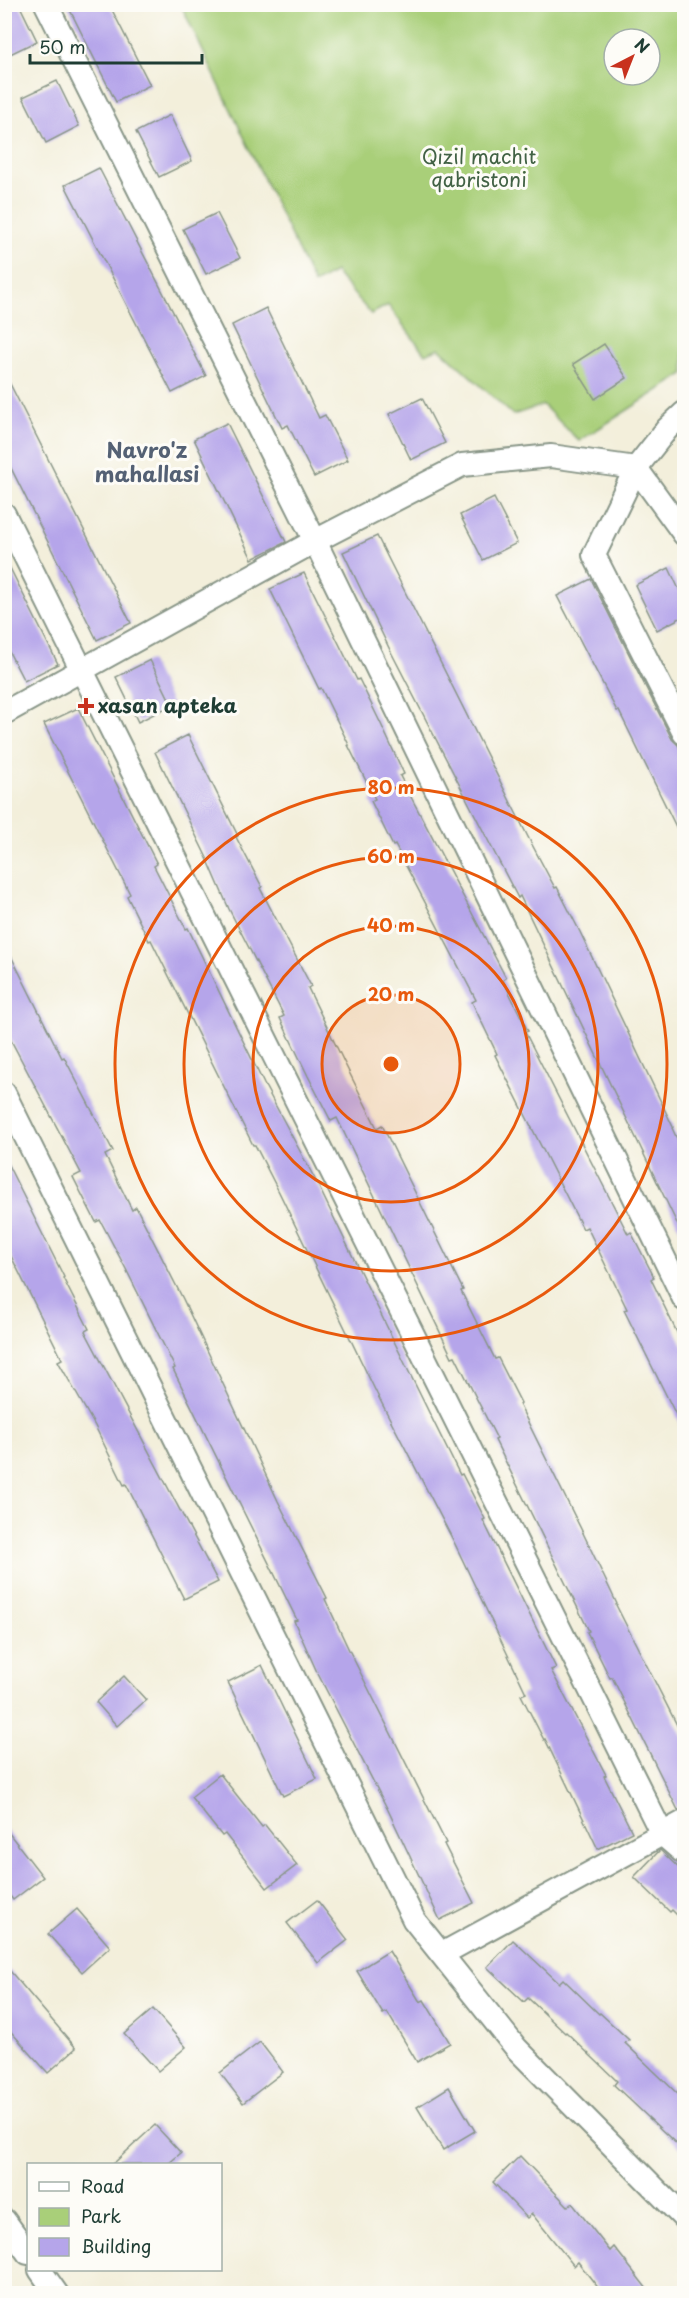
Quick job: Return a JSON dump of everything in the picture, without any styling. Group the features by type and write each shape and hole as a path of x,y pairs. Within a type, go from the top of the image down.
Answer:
{"street":[{"path":"45,4 315,541 684,1299"},
{"path":"684,413 667,429 636,468 594,555 684,733"},
{"path":"4,713 315,541 462,465 551,456 636,468 684,534"},
{"path":"4,514 662,1834 684,1853"},
{"path":"4,1093 414,1920 517,2049 684,2218"},
{"path":"442,1954 684,1822"},
{"path":"4,2220 27,2252"},
{"path":"41,2271 57,2294"}],"green space":[{"name":"Qizil machit qabristoni","path":"181,5 684,5 684,374 579,441 543,405 513,415 439,348 425,354 388,305 371,314 335,272 314,284"}],"building":[{"path":"4,4 19,4 37,41 4,57"},
{"path":"67,4 109,4 150,85 116,102"},
{"path":"57,81 79,126 46,143 23,97"},
{"path":"170,115 192,161 159,177 136,132"},
{"path":"99,168 206,376 172,393 65,185"},
{"path":"217,213 240,258 206,274 183,229"},
{"path":"266,308 319,418 325,415 348,460 314,477 288,425 282,428 232,325"},
{"path":"604,344 627,378 595,399 573,364"},
{"path":"4,372 131,623 97,640 4,454"},
{"path":"422,398 445,443 411,460 389,414"},
{"path":"227,423 286,542 252,559 194,439"},
{"path":"494,498 517,543 483,560 460,515"},
{"path":"377,536 528,837 580,932 673,1127 684,1154 684,1238 520,896 518,898 390,650 343,552"},
{"path":"4,556 58,664 24,681 4,642"},
{"path":"669,568 684,600 684,616 657,630 635,585"},
{"path":"304,573 381,724 404,774 400,776 506,978 503,980 528,1031 525,1032 628,1234 631,1232 654,1277 651,1279 684,1347 684,1431 624,1310 627,1309 587,1227 583,1229 495,1055 497,1054 472,1002 476,1000 395,845 393,846 371,801 375,799 270,589"},
{"path":"591,579 672,739 678,745 684,758 684,843 619,711 557,596"},
{"path":"150,660 172,705 138,722 116,677"},
{"path":"78,708 157,864 154,866 186,929 188,928 264,1084 316,1181 460,1475 462,1474 485,1519 483,1520 556,1668 551,1670 606,1775 604,1776 632,1832 598,1849 521,1695 526,1693 454,1542 377,1394 279,1192 253,1145 151,940 149,941 127,896 130,894 44,724"},
{"path":"188,735 262,887 260,888 311,986 308,988 344,1062 377,1128 382,1125 463,1290 461,1291 495,1359 498,1358 521,1403 519,1404 616,1605 684,1739 684,1809 678,1810 612,1677 610,1678 495,1440 497,1439 455,1356 452,1357 337,1118 331,1121 308,1076 280,1018 284,1016 229,909 207,858 155,752"},
{"path":"4,942 62,1058 64,1057 113,1151 105,1155 132,1210 136,1207 183,1299 278,1501 327,1598 325,1599 349,1650 474,1903 440,1920 388,1810 317,1672 294,1621 297,1620 173,1369 175,1368 100,1220 96,1222 73,1177 81,1173 4,1027"},
{"path":"4,1157 89,1329 85,1331 218,1582 184,1599 126,1484 124,1485 95,1426 58,1361 62,1359 4,1242"},
{"path":"262,1665 317,1779 283,1796 228,1682"},
{"path":"124,1676 146,1700 117,1726 96,1702"},
{"path":"220,1774 262,1827 265,1825 297,1865 267,1888 225,1834 222,1836 191,1797"},
{"path":"4,1827 43,1877 13,1900 4,1888"},
{"path":"660,1850 684,1873 684,1922 672,1910 670,1912 634,1877"},
{"path":"317,1900 348,1940 318,1963 287,1923"},
{"path":"77,1909 110,1947 82,1972 48,1934"},
{"path":"513,1940 559,1983 563,1979 629,2040 625,2043 684,2100 684,2151 614,2085 617,2081 566,2032 528,1998 524,2002 487,1967"},
{"path":"389,1951 420,2002 424,2000 450,2043 417,2062 387,2012 383,2014 357,1971"},
{"path":"4,1964 76,2048 48,2073 4,2024"},
{"path":"153,2009 186,2047 158,2071 124,2034"},
{"path":"260,2042 283,2072 243,2103 220,2073"},
{"path":"449,2087 475,2131 443,2150 417,2107"},
{"path":"155,2125 181,2153 169,2163 114,2163"},
{"path":"520,2156 568,2206 572,2203 610,2251 614,2247 651,2294 603,2294 578,2262 574,2266 532,2214 527,2218 493,2182"}],"place":[{"name":"xasan apteka","path":"86,706"}],"district":[{"name":"Navro'z mahallasi","path":"147,463"}]}
